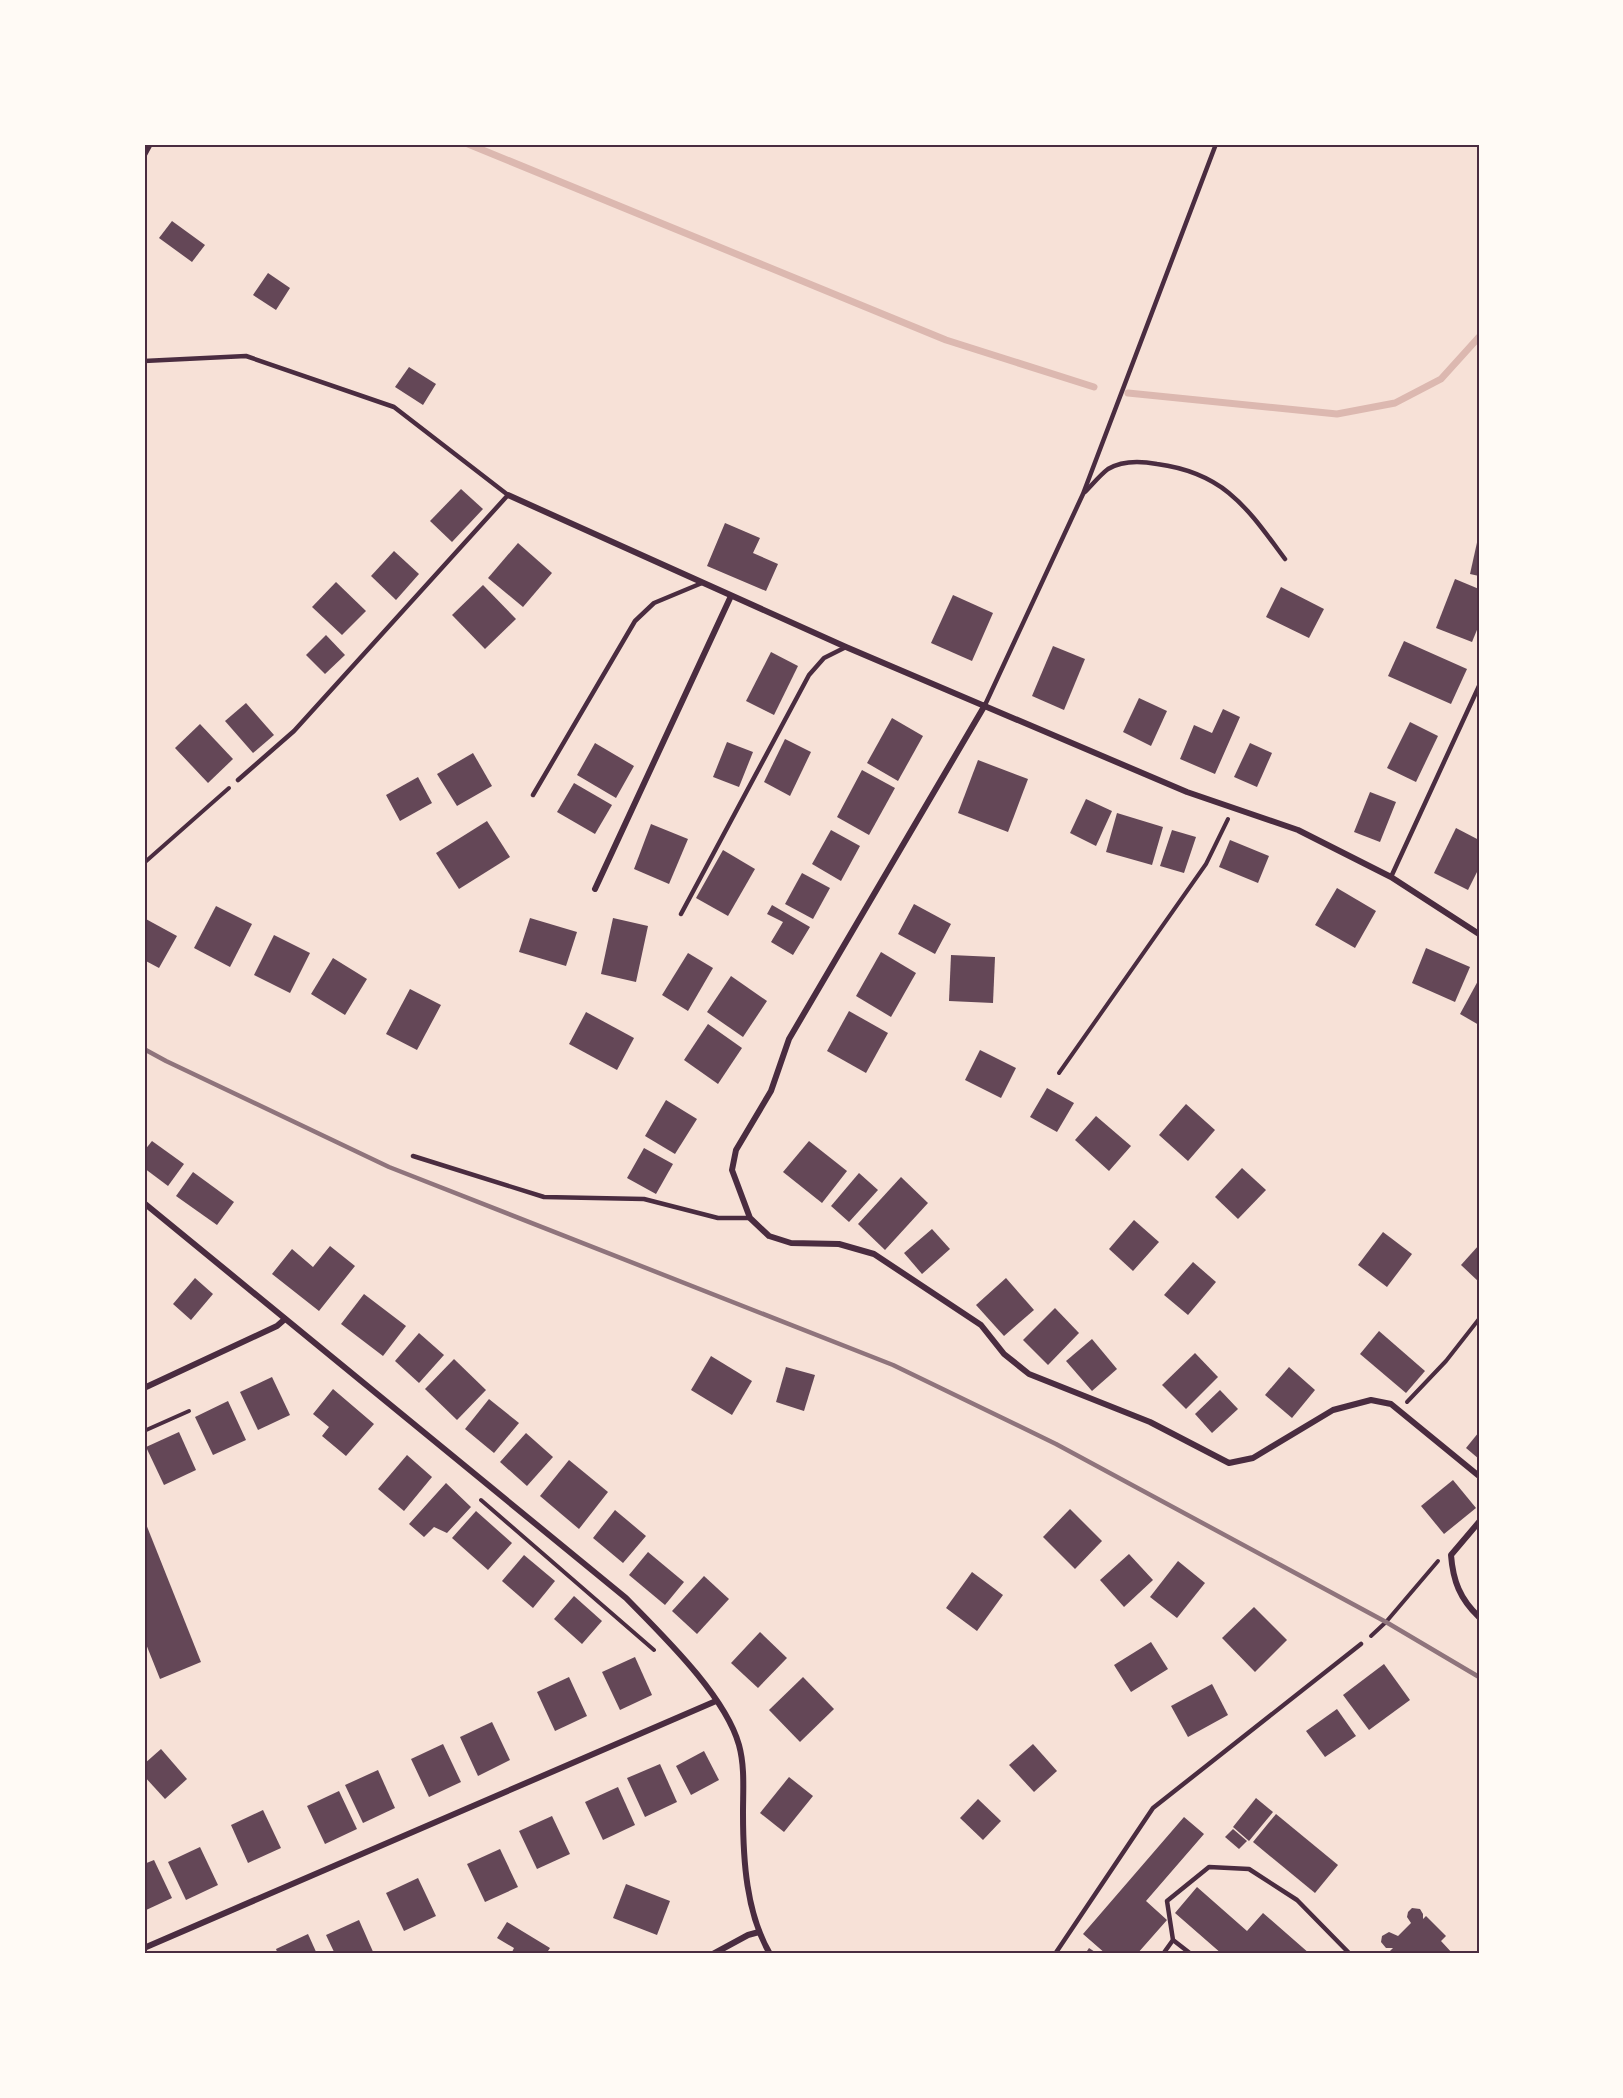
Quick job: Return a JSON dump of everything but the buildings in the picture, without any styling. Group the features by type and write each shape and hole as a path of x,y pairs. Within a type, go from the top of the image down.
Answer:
{"street":[{"path":"507,495 846,647 1187,792 1298,830 1391,877 1479,934"},
{"path":"595,889 731,596"},
{"path":"985,705 789,1039 771,1091 736,1150 732,1170 750,1218 769,1236 791,1243 839,1244 874,1254 981,1325 1004,1354 1029,1374 1150,1422 1229,1463 1253,1458 1333,1410 1371,1400 1391,1404 1479,1476"},
{"path":"144,1203 626,1598 674,1647 732,1725 739,1745 742,1767 743,1861 759,1932 770,1954"},
{"path":"144,1388 277,1326 285,1319"},
{"path":"1479,1522 1451,1555 1453,1577 1468,1606 1479,1617"},
{"path":"144,1948 716,1701"},
{"path":"713,1954 748,1935 759,1932"}],"lane":[{"path":"985,705 1083,494 1216,144"},
{"path":"144,361 246,356 394,407 507,495 294,731 238,780"},
{"path":"1083,494 1108,469 1137,461 1175,466 1219,484 1247,508 1285,559"},
{"path":"533,795 635,621 654,603 702,583"},
{"path":"681,914 809,675 824,658 846,647"},
{"path":"1391,877 1479,686"},
{"path":"413,1156 544,1197 644,1199 718,1218 750,1218"},
{"path":"1055,1954 1154,1808 1361,1644"},
{"path":"1191,1954 1173,1940 1167,1901 1209,1867 1249,1869 1297,1900 1350,1954"},
{"path":"1163,1954 1173,1940"}],"path":[{"path":"144,156 151,144"},
{"path":"144,863 238,780"},
{"path":"1059,1072 1206,864 1233,808"},
{"path":"1399,1411 1446,1361 1479,1319"},
{"path":"144,1431 189,1411"},
{"path":"1361,1644 1386,1622 1440,1559 1451,1555"}],"waterway":[{"path":"468,144 946,340 1094,387"},
{"path":"1128,393 1337,414 1395,403 1441,379 1479,337"}],"railway":[{"path":"144,1049 389,1167 893,1365 1056,1444 1386,1622 1479,1677"}]}
